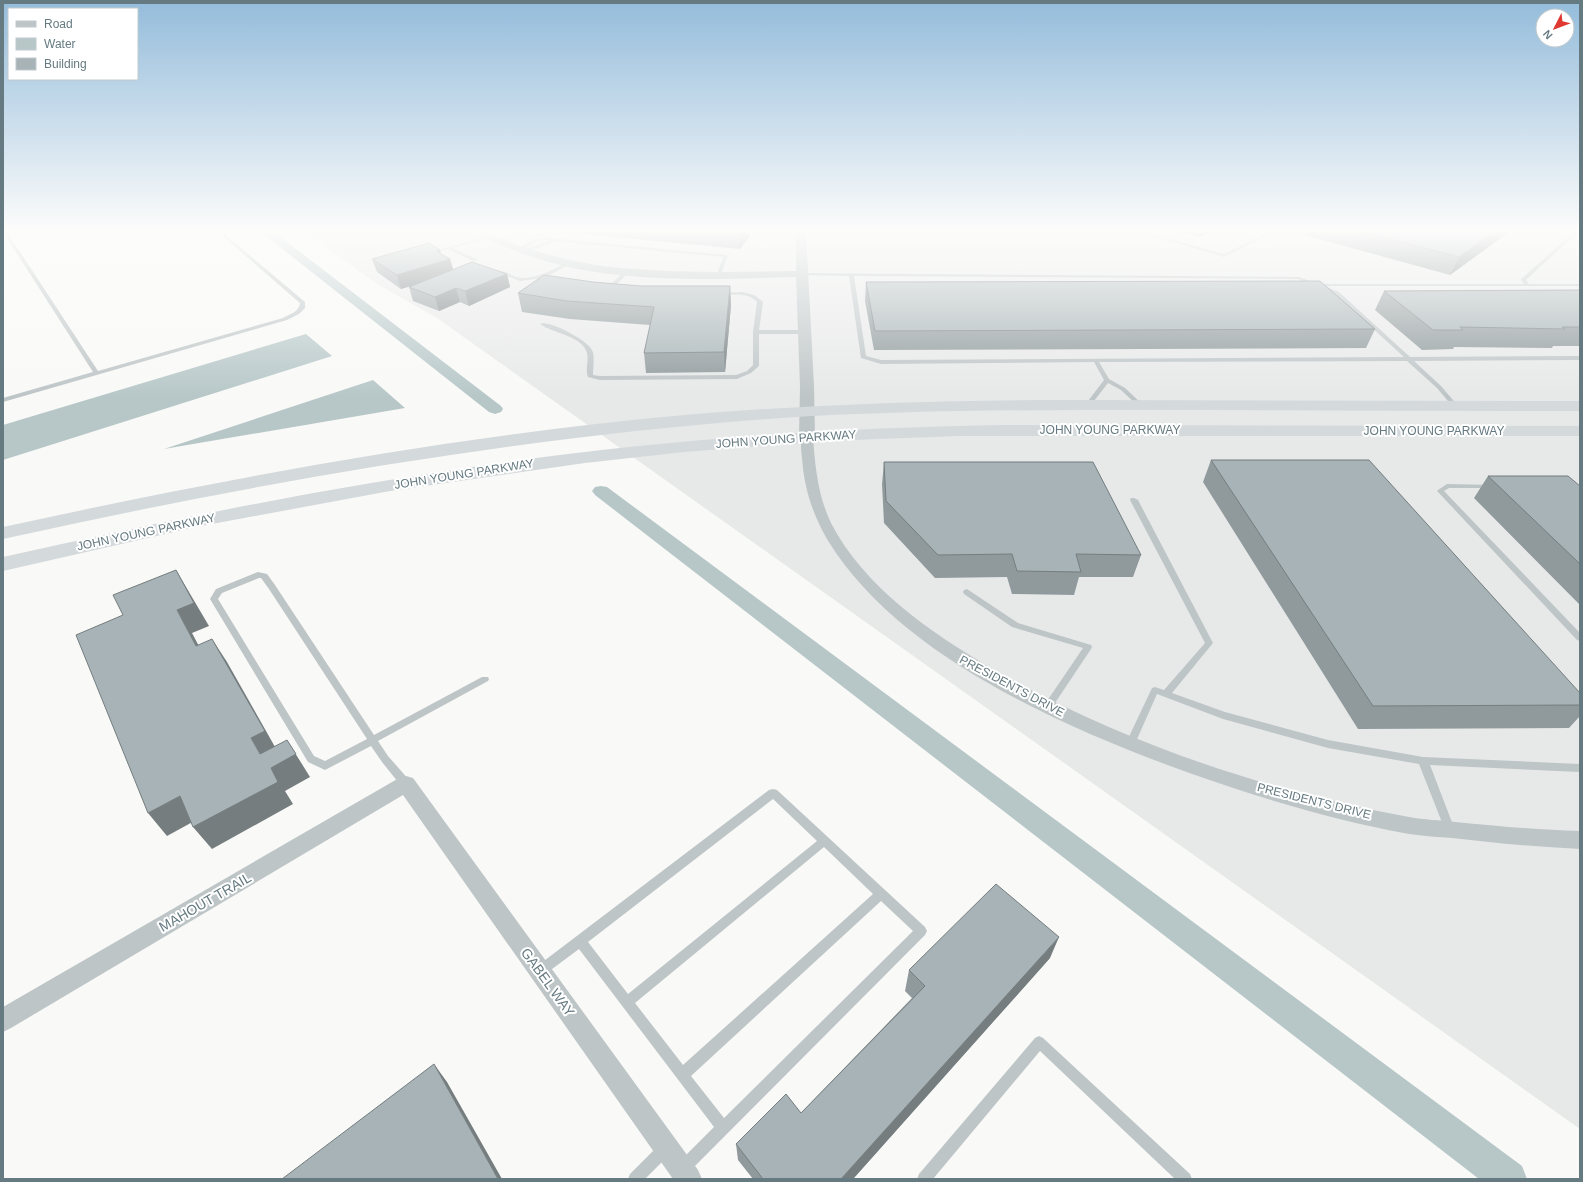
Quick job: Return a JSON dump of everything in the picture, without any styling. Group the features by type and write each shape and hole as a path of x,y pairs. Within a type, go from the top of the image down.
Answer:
{"highway":[{"name":"JOHN YOUNG PARKWAY","path":"3,533 191,493 326,468 516,439 654,423 808,412 928,406 1580,406"},
{"path":"1437,431 1455,426 1461,420 1460,413 1455,406"},
{"name":"JOHN YOUNG PARKWAY","path":"3,564 220,516 343,493 444,477 618,453 807,437 993,430 1580,431"}],"street":[{"name":"PRESIDENTS DRIVE","path":"802,287 808,412 807,455 811,480 818,507 825,523 855,566 895,610 956,656 1048,707 1131,744 1271,792 1409,825 1523,838 1580,840"},
{"name":"GABEL WAY","path":"406,784 685,1174"},
{"name":"MAHOUT TRAIL","path":"3,1020 406,784"}],"lane":[{"path":"41,287 96,373"},
{"path":"3,400 286,319 297,313 302,308 303,303 284,287"},
{"path":"608,290 611,287"},
{"path":"853,287 864,357 881,362 1580,358"},
{"path":"1322,287 1337,293 1440,388 1455,406"},
{"path":"601,289 614,290"},
{"path":"543,324 573,337 587,346 590,352 590,376 600,378 737,377 749,372 756,366 756,332 760,302 755,297 743,294 711,294"},
{"path":"756,332 804,332"},
{"path":"1095,360 1107,380 1123,389 1140,405"},
{"path":"1088,405 1107,380"},
{"path":"1502,486 1447,486 1440,491 1580,638"},
{"path":"1134,500 1209,643 1166,694"},
{"path":"406,784 385,759 373,741 264,576 258,574 219,591 214,599 311,759 325,766 373,741 486,679"},
{"path":"967,592 1015,626 1088,647 1048,707"},
{"path":"1131,744 1155,690 1222,715 1328,744 1423,761 1580,768"},
{"path":"1423,761 1450,830"},
{"path":"540,971 773,793 921,931 723,1128 685,1174"},
{"path":"627,1002 824,841"},
{"path":"682,1075 881,894"},
{"path":"580,941 723,1128"},
{"path":"924,1179 1039,1042 1185,1179"},
{"path":"635,1179 666,1148"}],"shaded area":[{"path":"383,287 1580,287 1580,1129 437,318"}],"water":[{"path":"306,334 332,356 3,460 3,425"},
{"path":"373,380 405,408 164,449"}],"building":[{"path":"409,287 474,287 465,291 456,288 435,297"},
{"path":"526,287 730,287 724,352 644,353 654,307 567,301 518,293"},
{"path":"867,287 1327,287 1375,329 875,331"},
{"path":"1580,290 1580,327 1562,327 1565,329 1460,327 1463,330 1433,330 1384,291"},
{"path":"1211,460 1369,460 1580,693 1580,705 1373,706"},
{"path":"884,462 1093,462 1141,555 1076,554 1081,572 1017,571 1012,554 938,555 886,501"},
{"path":"1488,476 1568,476 1580,486 1580,564"},
{"path":"176,570 194,603 177,610 196,646 212,639 265,731 251,738 260,754 287,740 296,754 271,768 278,782 193,827 180,796 148,813 76,635 123,615 113,595"},
{"path":"996,884 1059,937 841,1179 763,1179 736,1144 786,1094 801,1113 925,986 909,970"},
{"path":"434,1064 498,1179 282,1179"}],"waterway":[{"path":"338,287 495,409"},
{"path":"601,491 1509,1179"}]}
